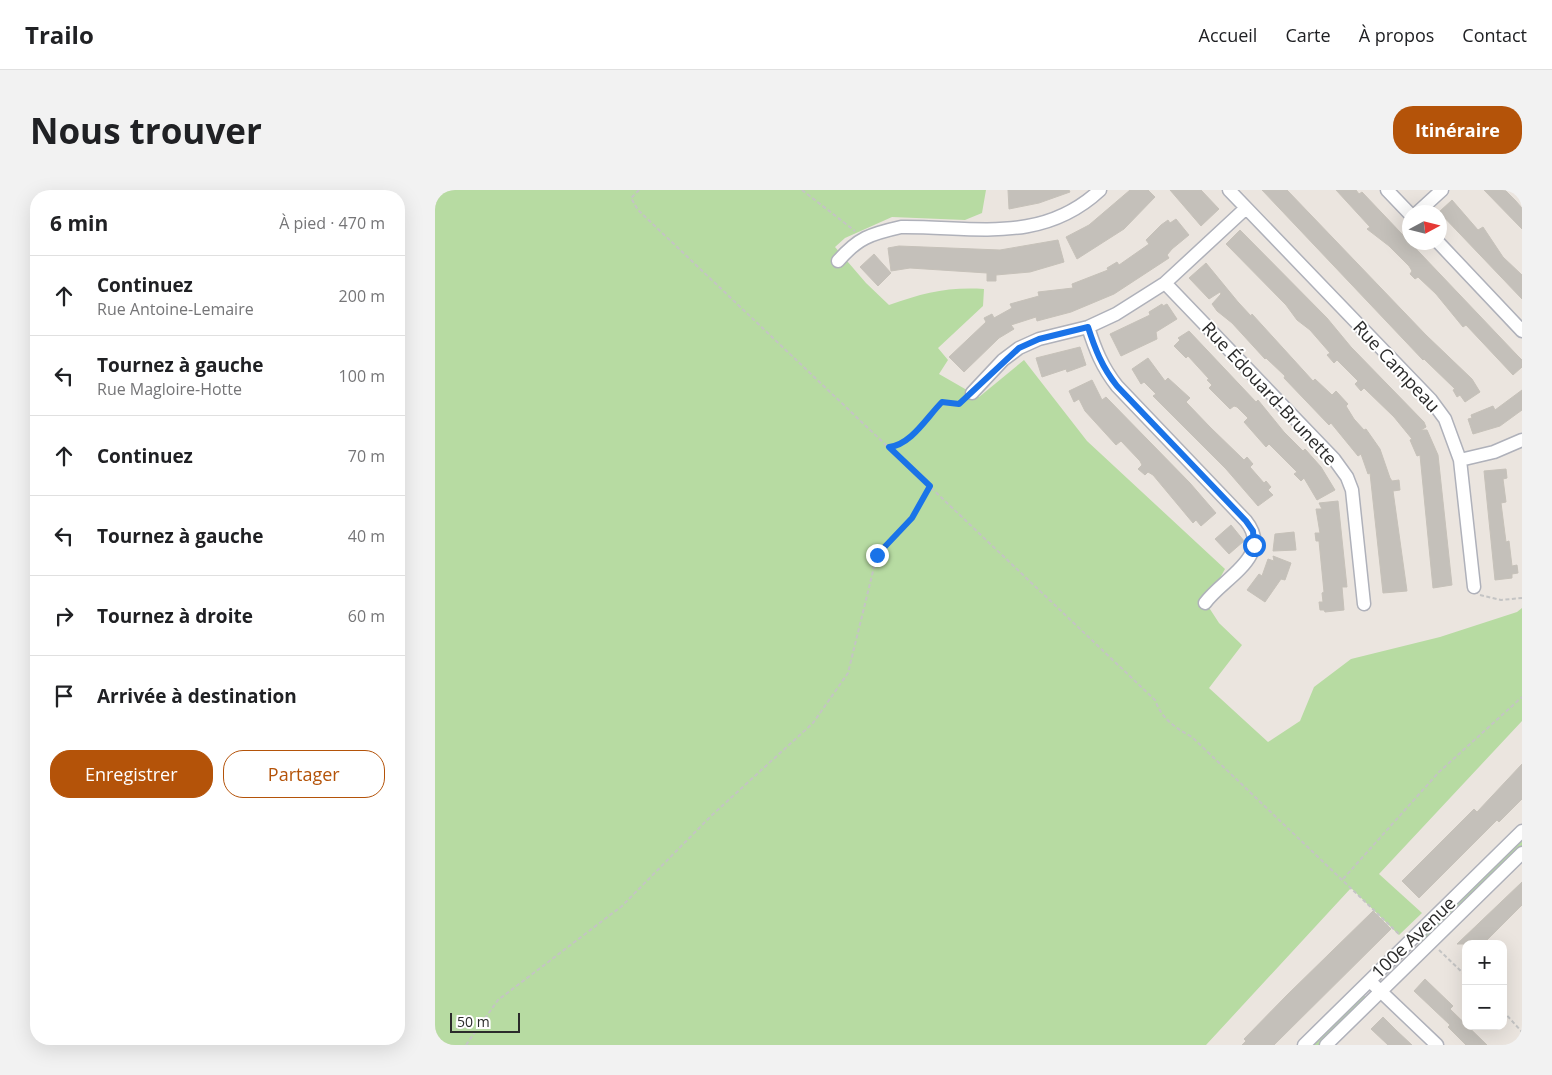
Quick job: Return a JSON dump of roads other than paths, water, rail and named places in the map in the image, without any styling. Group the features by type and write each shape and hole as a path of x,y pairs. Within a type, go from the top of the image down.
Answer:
{"street":[{"path":"838,261 853,243 901,227 1000,230 1024,228 1068,213 1100,190"},
{"name":"Rue Campeau","path":"1229,190 1431,400 1445,419 1460,460 1474,587"},
{"path":"1387,190 1402,206"},
{"path":"1426,205 1442,190"},
{"path":"972,393 1003,360 1019,348 1039,339 1088,327 1116,314 1165,283 1246,208"},
{"path":"1446,250 1522,331"},
{"name":"Rue Édouard-Brunette","path":"1165,283 1334,459 1347,476 1352,490 1364,604"},
{"path":"1088,327 1105,372 1246,521 1253,531 1252,554 1246,563 1205,603"},
{"path":"1460,460 1493,452 1522,440"},
{"name":"100e Avenue","path":"1304,1045 1522,831"},
{"name":"100e Avenue","path":"1326,1045 1522,853"},
{"path":"1369,980 1437,1045"}]}
